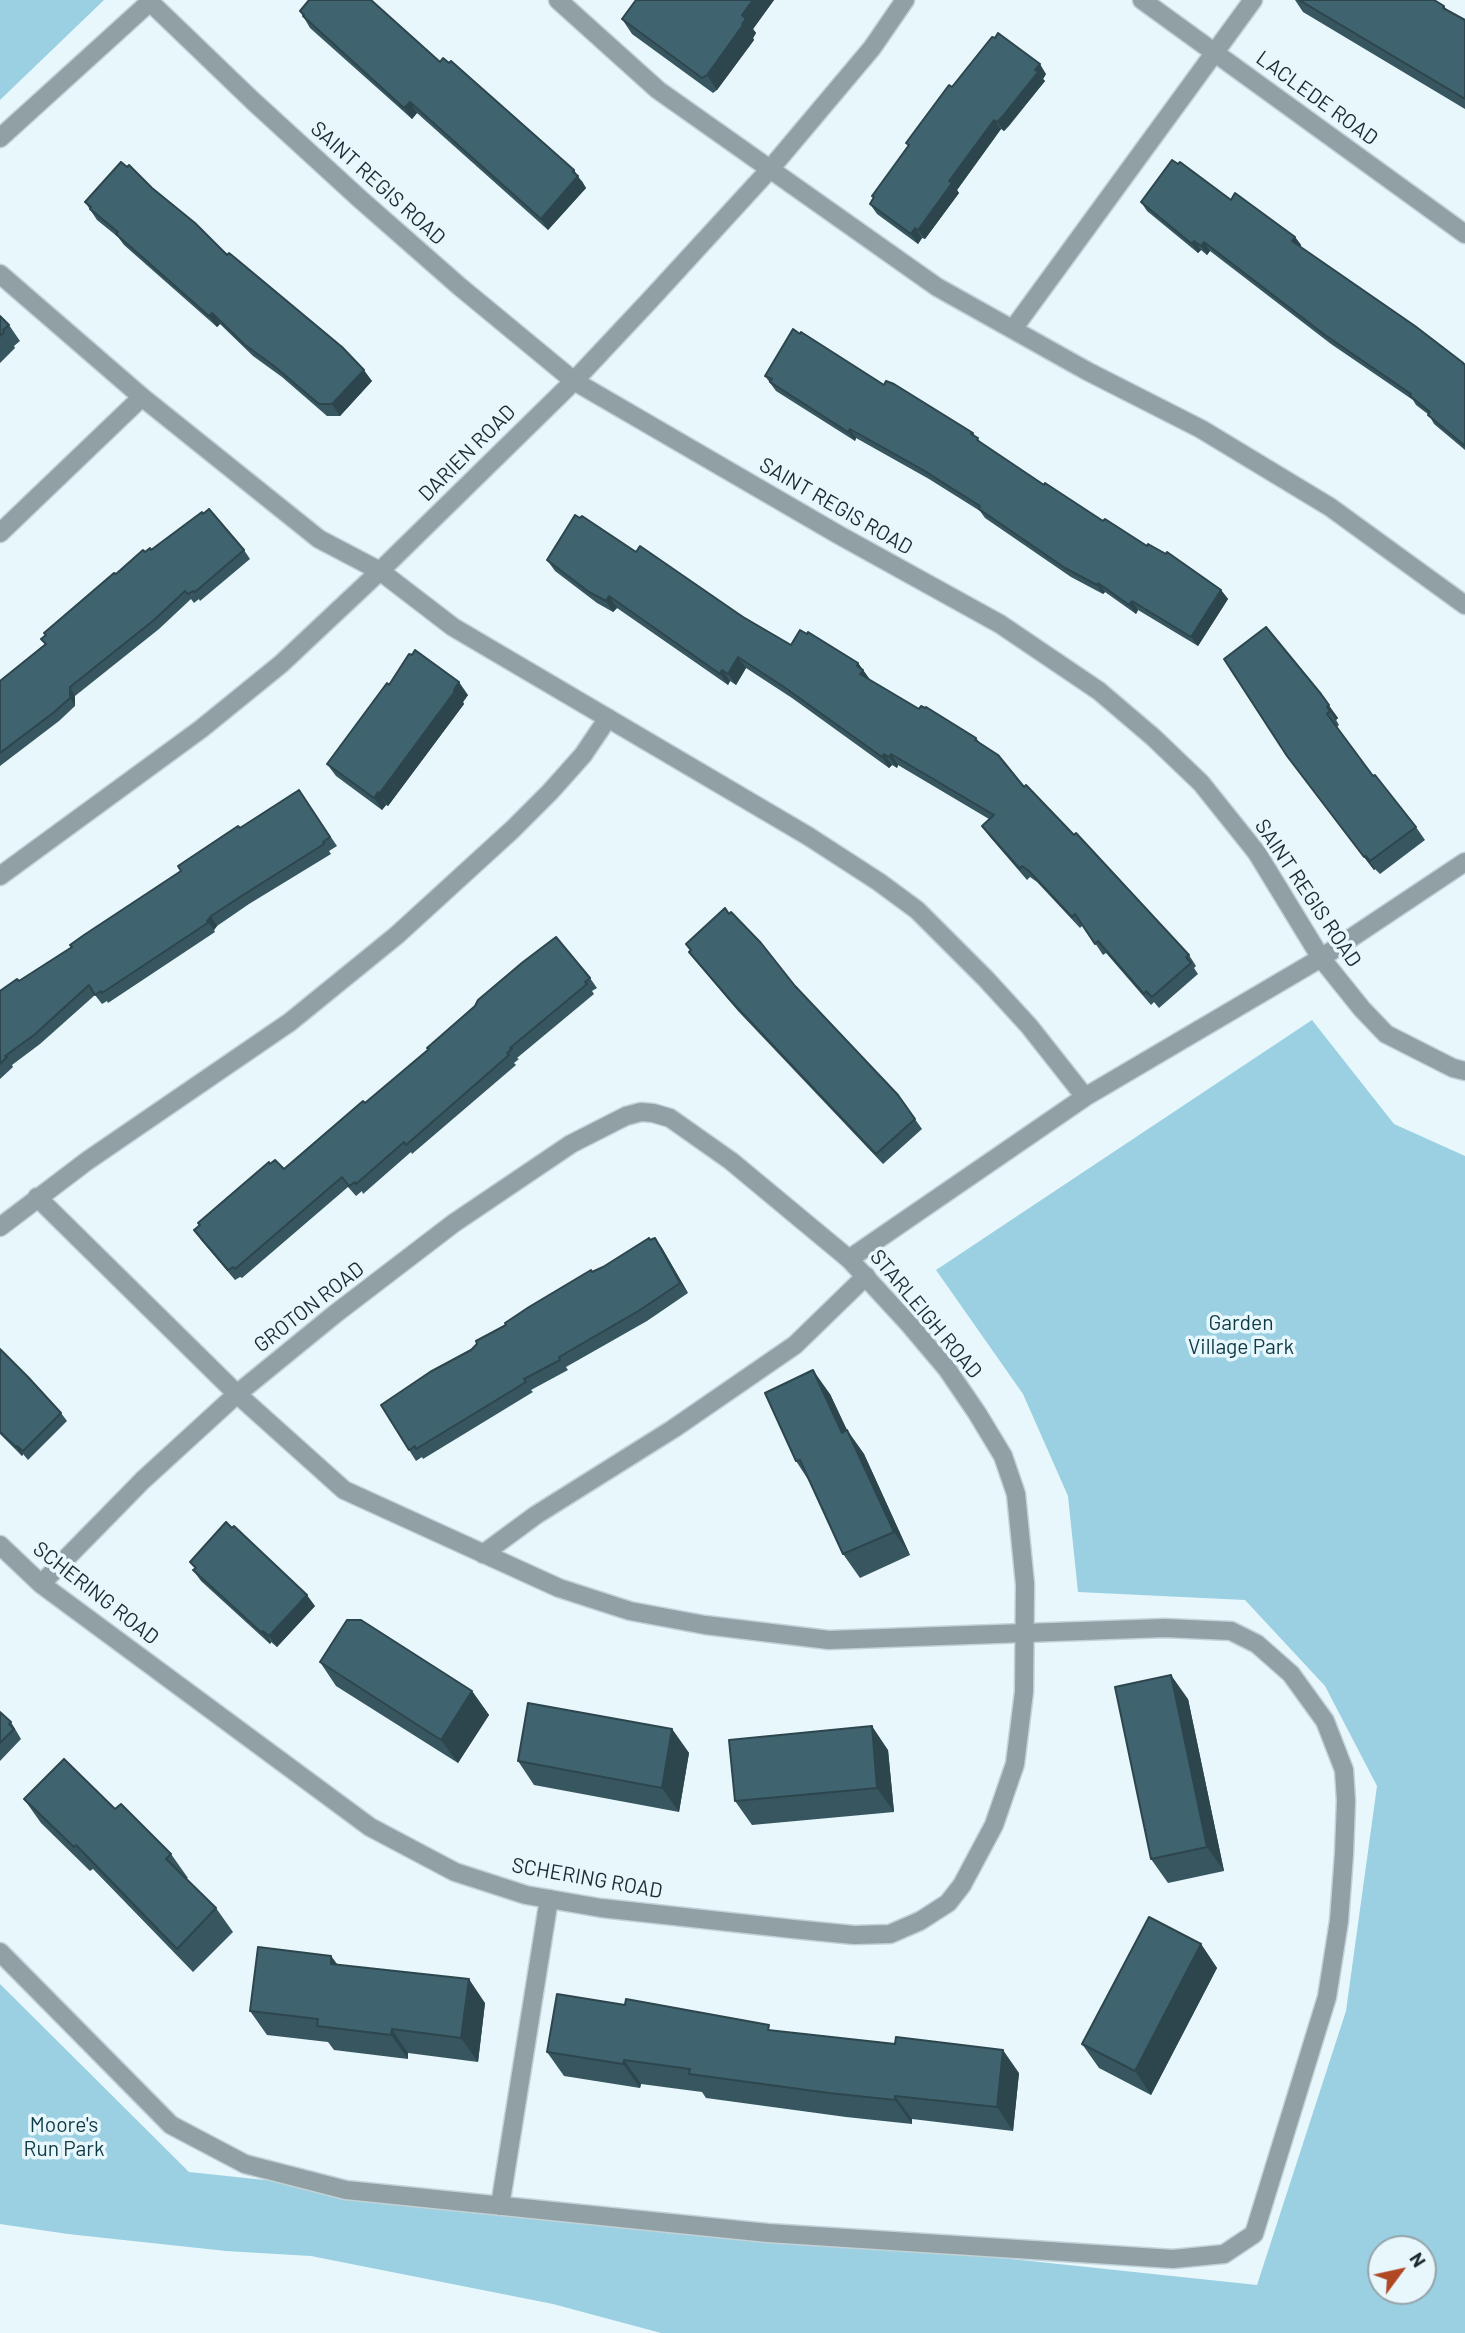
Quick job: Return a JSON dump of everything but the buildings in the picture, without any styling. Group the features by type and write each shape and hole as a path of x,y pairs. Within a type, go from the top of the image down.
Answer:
{"street":[{"path":"558,0 658,90 937,287 1225,443 1330,507 1465,605"},
{"name":"DARIEN ROAD","path":"0,876 201,729 281,664 380,571 574,381 650,300 771,168 872,48 905,0"},
{"name":"LACLEDE ROAD","path":"1142,0 1465,234"},
{"path":"1013,329 1253,0"},
{"path":"0,138 151,1"},
{"name":"SAINT REGIS ROAD","path":"151,1 253,101 360,199 459,286 574,381 839,535 1000,624 1098,691 1153,737 1201,783 1257,853 1321,958 1386,1034 1452,1068 1465,1071"},
{"path":"0,274 142,397 319,539 380,571 453,627 808,836 879,881 917,910 1003,998 1085,1097"},
{"path":"0,533 142,397"},
{"path":"0,1227 37,1197 290,1022 397,935 550,792 583,755 608,718"},
{"path":"849,1259 1085,1097 1321,958 1465,862"},
{"name":"STARLEIGH ROAD","path":"640,1112 670,1118 730,1161 849,1259 947,1369 1003,1456 1018,1505 1026,1584 1024,1692 1015,1764 994,1825 962,1885"},
{"name":"GROTON ROAD","path":"41,1584 144,1480 237,1394 335,1314 454,1223 571,1144 626,1116 640,1112"},
{"path":"0,1952 171,2125 245,2164 346,2190 500,2206 768,2233 1173,2259 1224,2254 1254,2234 1327,1997 1339,1921 1344,1854 1344,1770 1325,1721 1291,1674 1257,1644 1231,1631 1165,1628 829,1640 705,1625 618,1607 559,1588 344,1490 237,1394 37,1197"},
{"path":"483,1554 536,1515 673,1429 795,1345 866,1276"},
{"name":"SCHERING ROAD","path":"0,1545 41,1584 370,1827 455,1872 526,1895 601,1908 855,1935 890,1934 920,1921 948,1903 962,1885"},
{"path":"500,2206 548,1899"}],"green space":[{"path":"0,0 104,0 0,100"},
{"name":"Garden Village Park","path":"1312,1020 1394,1124 1465,1156 1465,2333 661,2333 553,2304 311,2256 226,2251 0,2224 0,1984 189,2172 1257,2285 1346,2011 1377,1786 1325,1686 1245,1600 1078,1592 1068,1496 1023,1394 936,1270"}],"park label":[{"name":"Moore's Run Park","path":"64,2137"}]}
